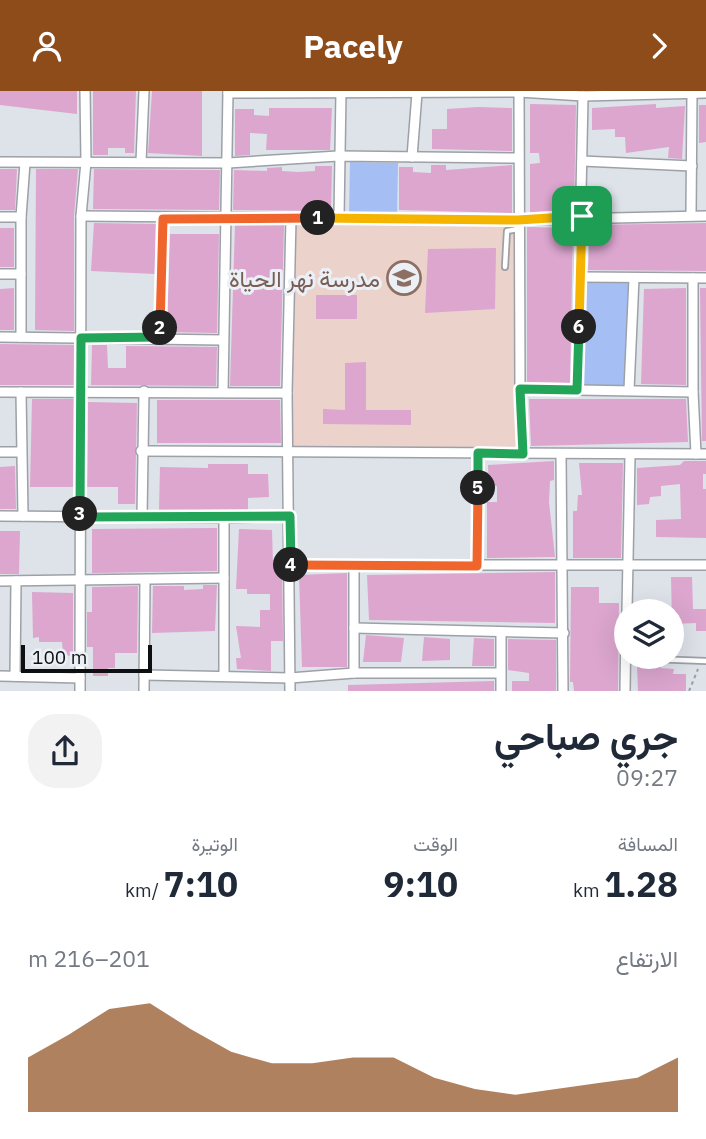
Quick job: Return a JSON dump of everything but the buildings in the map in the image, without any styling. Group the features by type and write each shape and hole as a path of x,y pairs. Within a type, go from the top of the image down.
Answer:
{"street":[{"path":"80,691 81,216 86,162 85,91"},
{"path":"141,162 144,91"},
{"path":"519,91 518,225 523,454"},
{"path":"223,392 228,92 519,91 583,96 706,93"},
{"path":"339,218 341,92"},
{"path":"412,157 417,93"},
{"path":"691,215 692,93"},
{"path":"577,390 583,96"},
{"path":"0,162 228,163 338,156 518,158"},
{"path":"582,161 692,166"},
{"path":"21,337 21,217 25,163"},
{"path":"81,216 163,219 339,218 518,225 582,216 706,216"},
{"path":"0,217 21,217"},
{"path":"290,691 287,393 291,218"},
{"path":"160,337 163,219"},
{"path":"0,274 21,274"},
{"path":"581,277 706,278"},
{"path":"629,390 634,278"},
{"path":"141,451 701,454 693,392 693,278"},
{"path":"0,337 160,337 222,340"},
{"path":"520,389 693,392"},
{"path":"142,517 144,391"},
{"path":"0,392 287,393"},
{"path":"21,392 23,516"},
{"path":"0,452 21,452"},
{"path":"477,566 478,453"},
{"path":"561,454 563,691"},
{"path":"627,599 630,455"},
{"path":"0,516 290,516"},
{"path":"224,518 224,675"},
{"path":"290,565 354,567 562,564 628,568 706,565"},
{"path":"354,567 354,673"},
{"path":"0,581 224,578"},
{"path":"144,691 145,580"},
{"path":"15,676 16,581"},
{"path":"354,628 564,633"},
{"path":"500,691 501,632"},
{"path":"625,691 626,669"},
{"path":"145,675 290,678 354,673 500,673"},
{"path":"0,676 80,678"}],"lane":[{"path":"505,267 505,236 507,231 518,225"},
{"path":"684,660 703,661"}],"path":[{"path":"689,691 703,661"}],"shaded area":[{"path":"350,162 398,163 397,215 349,214"},
{"path":"293,219 516,222 519,451 290,450"},
{"path":"581,277 634,278 629,390 577,390"}],"place":[{"name":"مدرسة نهر الحياة","path":"404,278"}],"route":[{"path":"582,216 577,390 520,389 523,454 478,453 477,566 290,565 290,516 80,517 81,338 160,337 163,219 518,220 582,216"}]}
